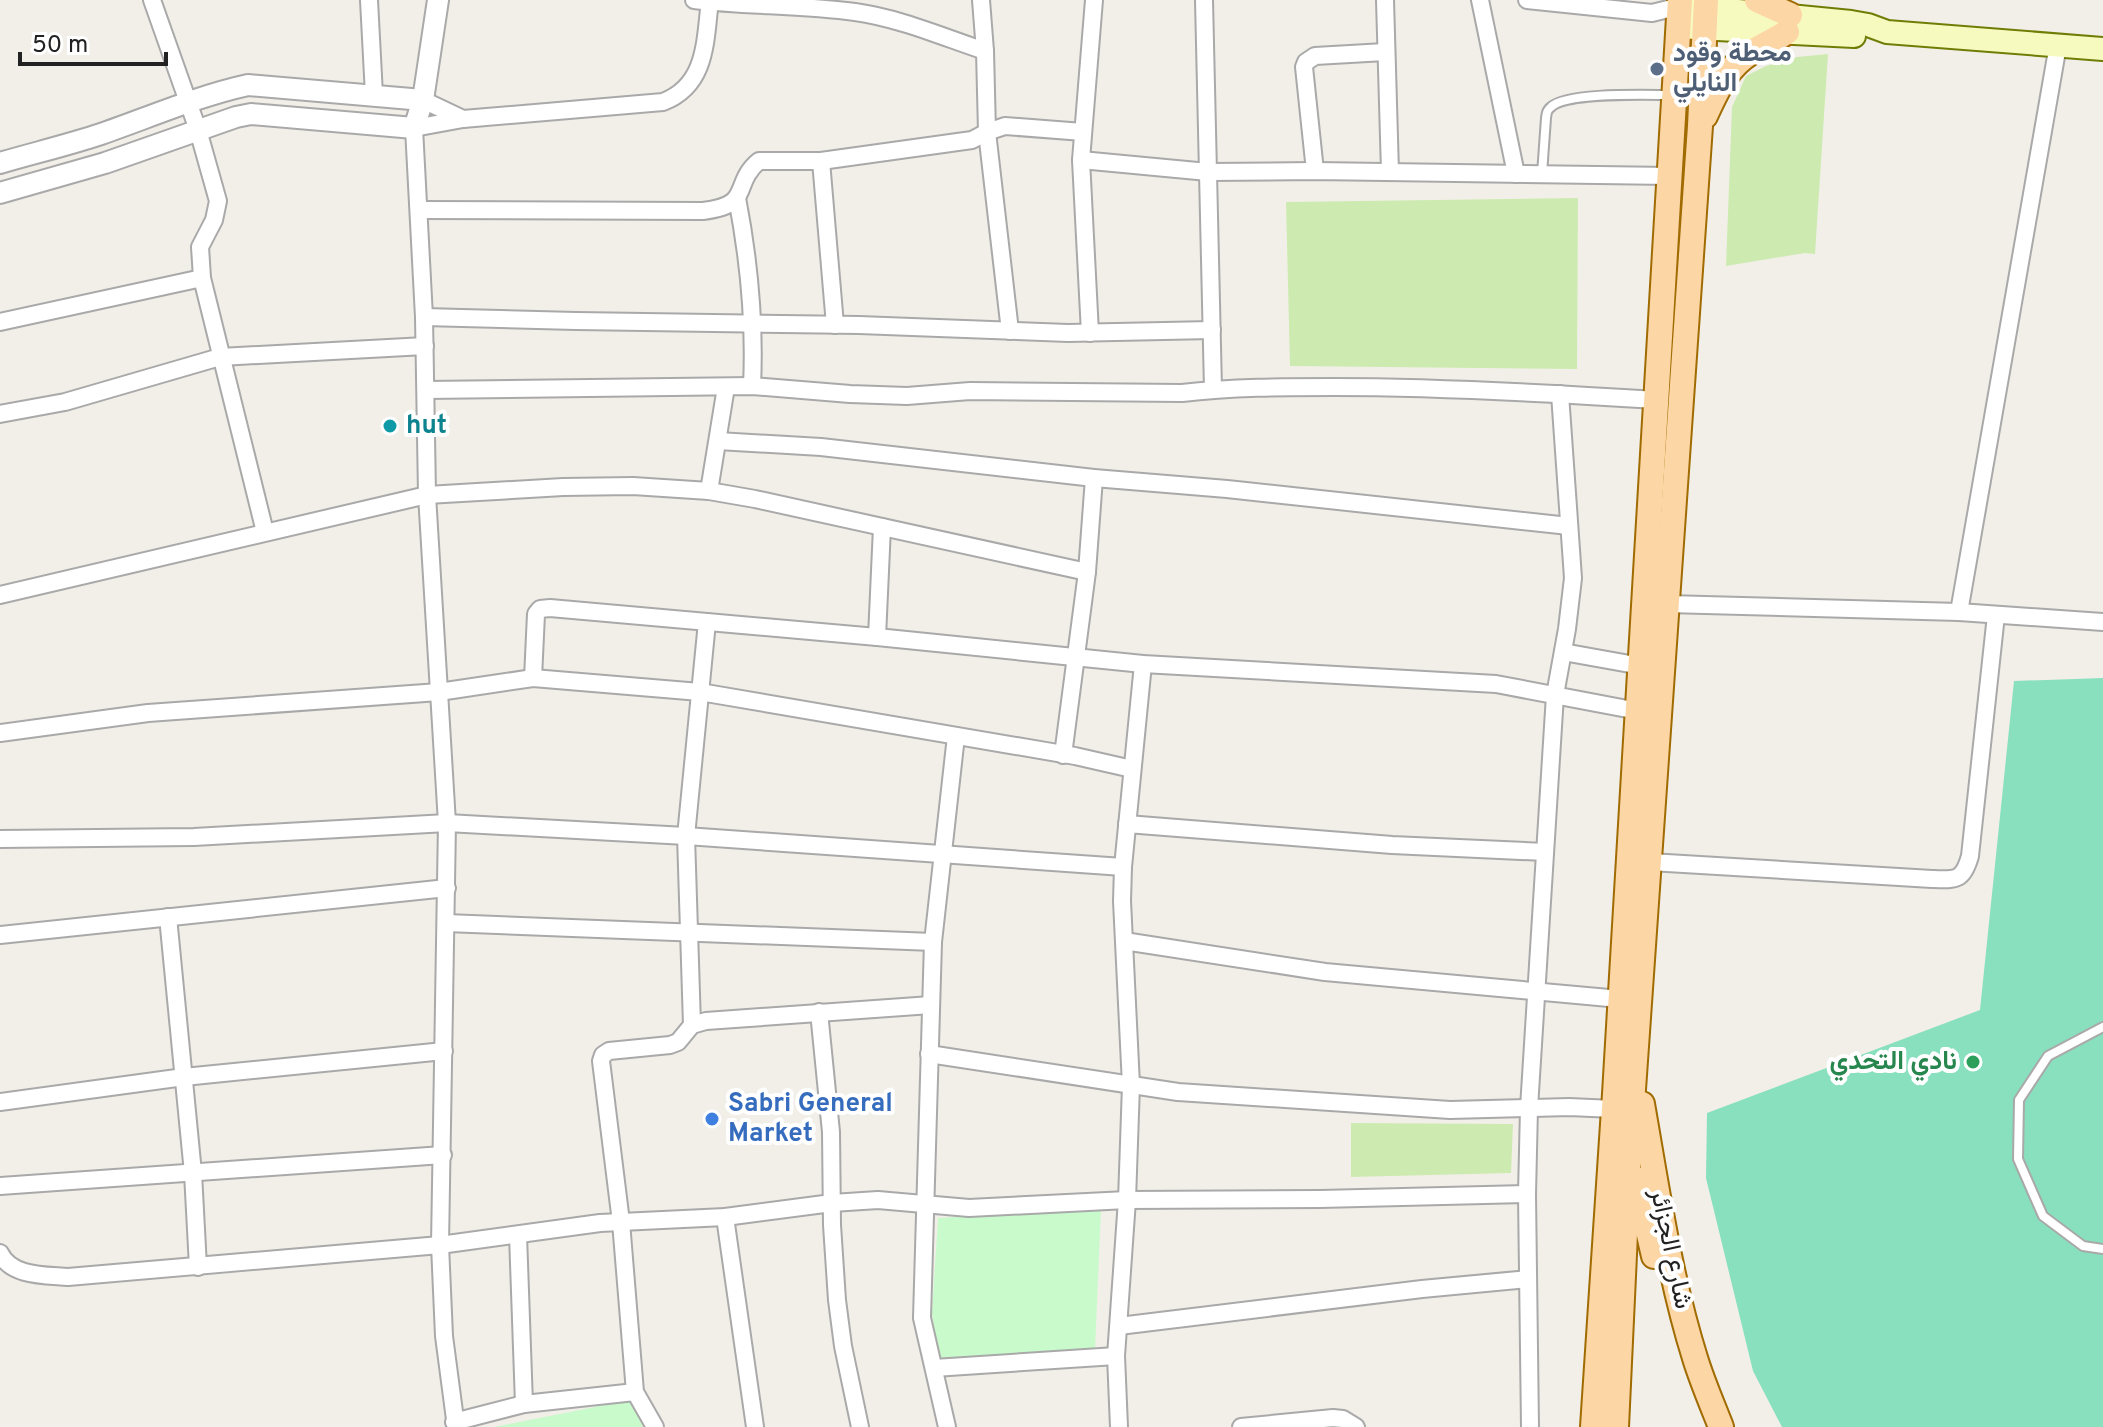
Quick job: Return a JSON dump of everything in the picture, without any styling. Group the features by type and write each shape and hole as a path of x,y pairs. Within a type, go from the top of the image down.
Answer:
{"main road":[{"path":"1757,0 1789,24"},
{"path":"1593,1427 1679,11 1789,24 1868,25 1887,32 2103,49"},
{"path":"1616,1427 1629,1147 1706,12"},
{"path":"1700,126 1728,74 1742,59 1789,24"},
{"name":"شارع الجزائر","path":"1636,1066 1679,1300 1695,1360 1721,1427"},
{"name":"شارع الجزائر","path":"1615,1084 1672,1329 1705,1427"}],"street":[{"path":"152,0 198,130 218,201 214,220 200,247 202,278 265,532"},
{"path":"369,0 374,95"},
{"path":"438,0 423,100 414,128 424,317 427,495 447,823 440,1245 444,1336 455,1425 524,1404 635,1392"},
{"path":"981,0 987,132 1010,331"},
{"path":"1090,333 1081,160 1094,0"},
{"path":"1204,0 1213,389"},
{"path":"1385,0 1390,172"},
{"path":"1480,0 1516,174"},
{"path":"1527,0 1652,13 1679,11"},
{"path":"0,193 105,163 251,114 414,128 463,119 663,102 687,89 701,63 704,1 857,12 899,22 985,51"},
{"path":"1959,612 2058,45"},
{"path":"1315,171 1304,67 1306,62 1315,56 1385,52"},
{"path":"0,163 248,85 423,100 463,119"},
{"path":"419,210 721,209 737,198 750,171 759,161 821,161 972,140 1005,126 1083,132"},
{"path":"1081,160 1208,172 1671,176"},
{"path":"821,161 835,325"},
{"path":"737,198 753,323 752,386"},
{"path":"0,322 202,278"},
{"path":"424,317 1090,333 1212,330"},
{"path":"0,414 65,402 220,357 425,346"},
{"path":"426,390 752,386 907,396 970,391 1182,393 1213,389 1363,387 1657,400"},
{"path":"709,491 726,387"},
{"path":"1530,1427 1529,1108 1555,695 1573,578 1560,394"},
{"path":"718,441 821,447 1569,526"},
{"path":"1063,755 1087,572 1094,478"},
{"path":"0,595 427,495 563,487 633,486 709,491 1087,572"},
{"path":"877,637 882,527"},
{"path":"1667,604 1959,612 2103,622"},
{"path":"533,678 536,614 540,609 581,610 1143,664 1496,684 1638,711"},
{"path":"1650,862 1959,878 1966,870 1970,856 1996,615"},
{"path":"692,1025 686,836 707,622"},
{"path":"1563,652 1641,666"},
{"path":"1119,1427 1116,1356 1131,1085 1123,867 1143,664"},
{"path":"0,733 148,713 439,692 533,678 700,692 1132,769"},
{"path":"947,1427 922,1318 933,942 956,736"},
{"path":"0,839 194,837 447,823 686,836 1123,867"},
{"path":"1127,824 1392,845 1545,852"},
{"path":"0,935 447,888"},
{"path":"168,917 193,1173 198,1267"},
{"path":"446,923 933,942"},
{"path":"1124,941 1325,972 1620,999"},
{"path":"655,1427 635,1392 621,1222 601,1061 603,1055 609,1051 670,1045 678,1042 692,1025 706,1021 931,1005"},
{"path":"819,1012 831,1132 837,1300 860,1427"},
{"path":"0,1102 184,1077 444,1051"},
{"path":"929,1054 1178,1092 1450,1110 1614,1109"},
{"path":"0,1186 443,1155"},
{"path":"0,1253 3,1260 28,1273 68,1277 440,1245 600,1223 725,1217 878,1200 969,1208 1127,1200 1527,1194"},
{"path":"725,1217 755,1427"},
{"path":"518,1235 524,1404"},
{"path":"1119,1326 1528,1279"},
{"path":"934,1368 1116,1356"},
{"path":"1241,1427 1333,1418 1343,1419 1356,1427"}],"lane":[{"path":"1542,174 1547,111 1552,105 1605,95 1675,95"},
{"path":"2103,1027 2048,1056 2019,1100 2018,1159 2043,1216 2083,1246 2103,1249"}],"green space":[{"path":"1828,54 1815,254 1726,266 1732,107 1746,76 1797,57"},
{"path":"1578,198 1577,369 1290,366 1286,202"},
{"name":"نادي التحدي","path":"2103,678 2103,1427 1782,1427 1753,1371 1706,1178 1707,1113 1980,1010 2014,681"},
{"path":"1351,1123 1513,1124 1511,1173 1351,1177"},
{"path":"1101,1208 1095,1351 939,1361 932,1313 938,1218"},
{"path":"630,1400 643,1427 494,1427"}],"place":[{"name":"محطة وقود النايلي","path":"1657,69"},
{"name":"hut","path":"390,426"},
{"name":"نادي التحدي","path":"1973,1062"},
{"name":"Sabri General Market","path":"712,1119"}]}
